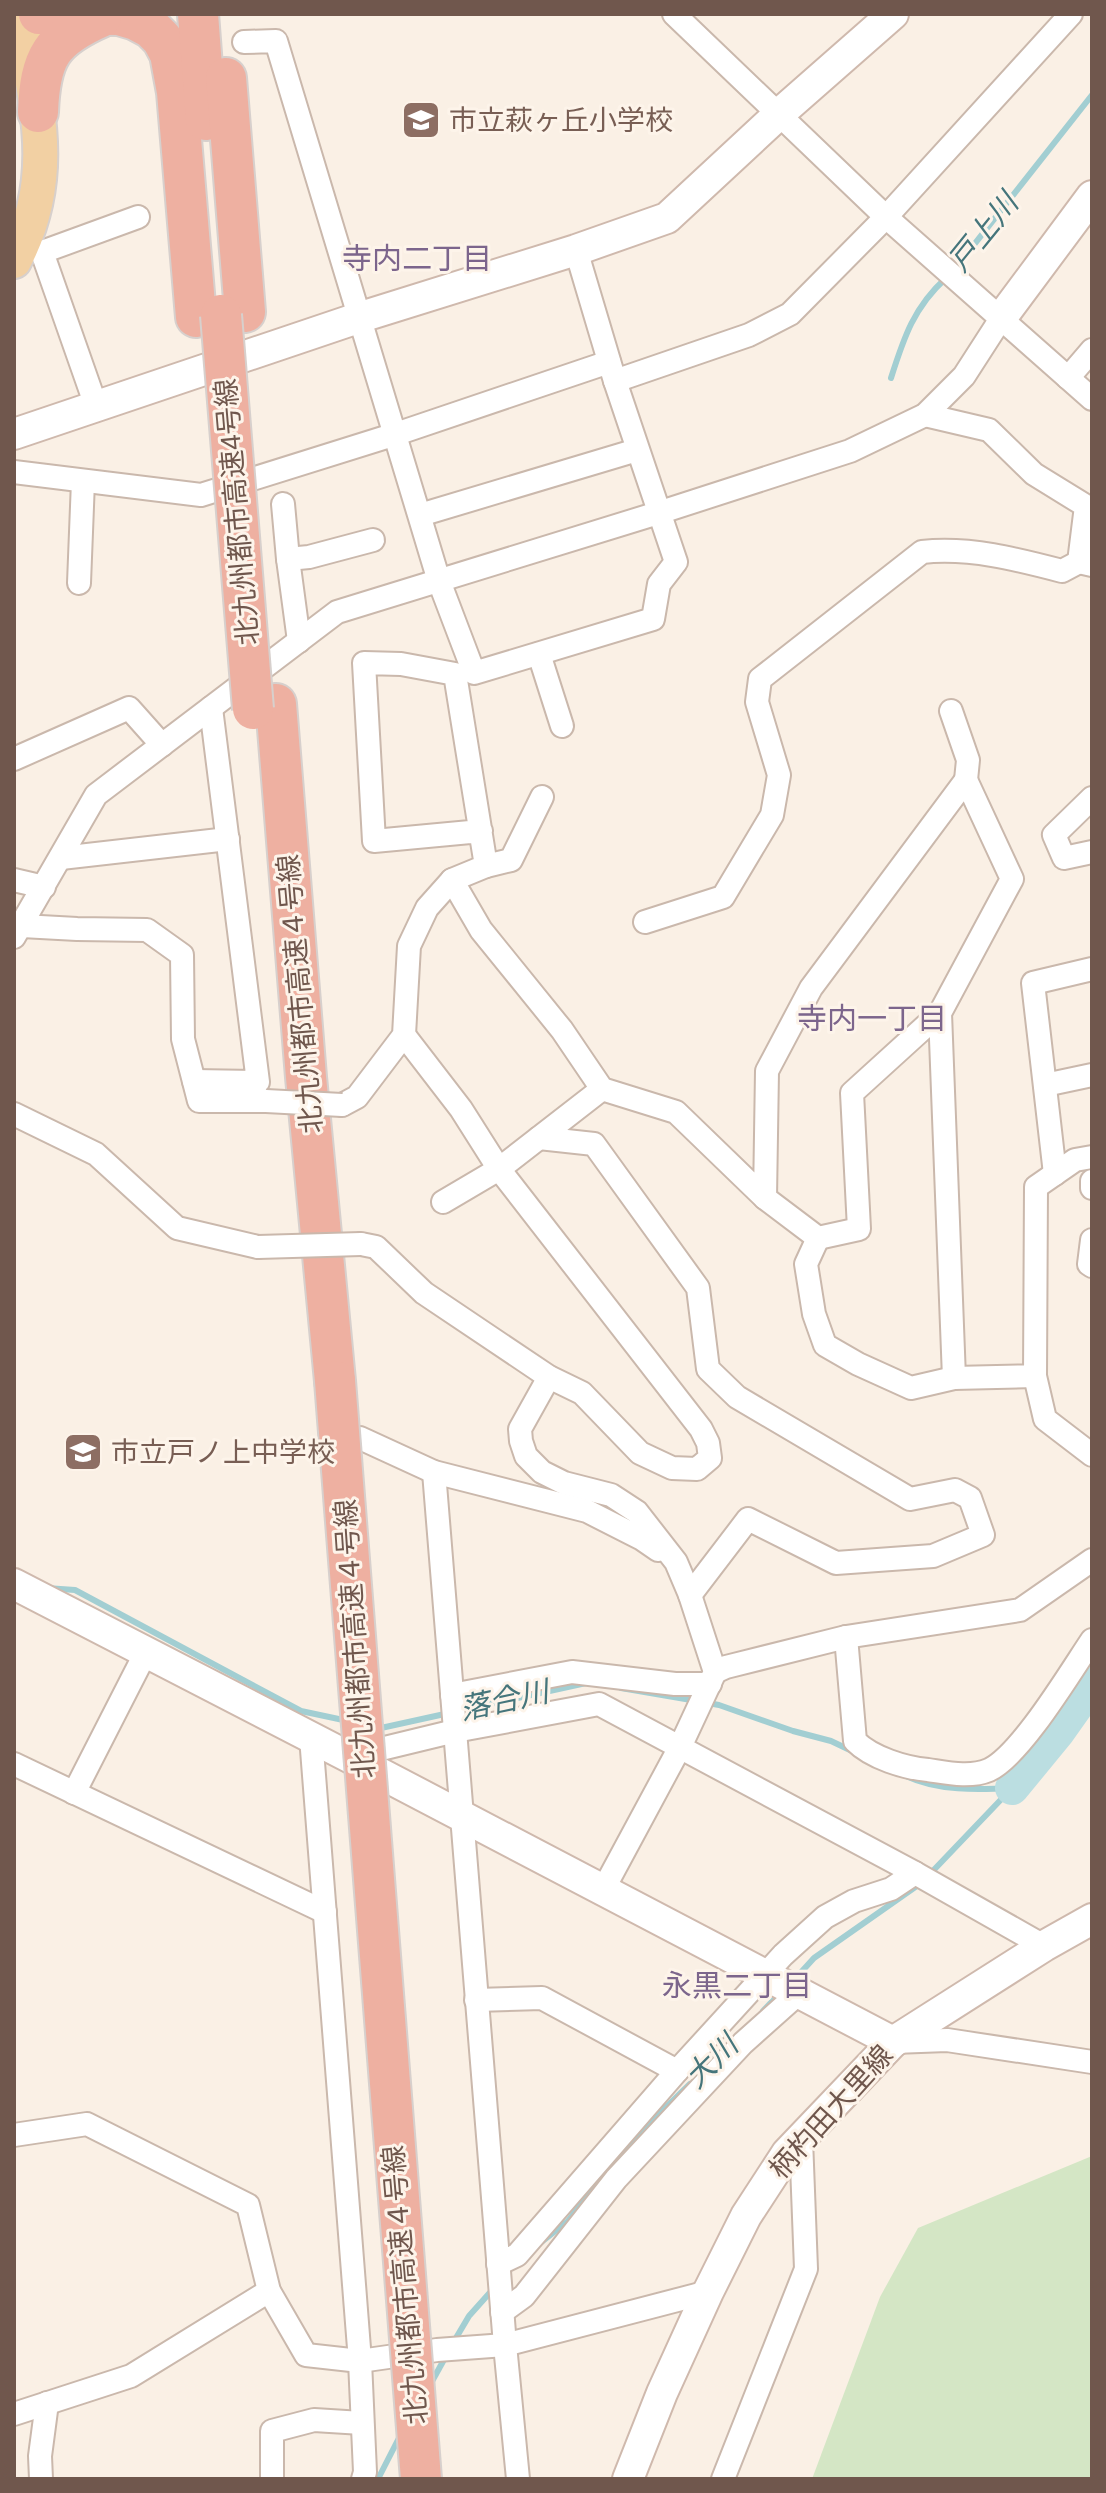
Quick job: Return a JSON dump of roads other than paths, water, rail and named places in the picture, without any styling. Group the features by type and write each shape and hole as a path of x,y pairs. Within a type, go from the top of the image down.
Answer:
{"highway":[{"path":"39,14 119,15 151,28 162,39 170,54 221,315"},
{"path":"198,14 221,315"},
{"path":"38,112 39,80 48,56 71,33 101,17"},
{"path":"221,315 233,28"},
{"name":"北九州都市高速4号線","path":"221,315 205,421 220,519 264,707"},
{"name":"北九州都市高速4号線","path":"221,315 264,707"},
{"name":"北九州都市高速４号線","path":"264,707 305,1061 323,1382 400,2479"},
{"name":"北九州都市高速４号線","path":"323,1382 421,2479"}],"main road":[{"path":"14,261 25,241 41,178 38,112 20,14"}],"street":[{"path":"14,434 667,218 893,14"},
{"path":"14,472 201,495 396,434 749,335 790,314 886,217 1071,14"},
{"path":"677,15 886,217 1092,399"},
{"path":"233,28 276,41 439,581 474,673 653,619 659,584 676,562 612,372 576,250"},
{"path":"18,931 96,795 337,612 850,451 925,415 964,376 1002,317 1092,196"},
{"path":"96,406 42,252 138,217"},
{"path":"1068,378 1092,350"},
{"path":"645,922 723,897 772,815 779,775 757,702 760,679 922,552 949,549 1009,557 1062,571 1086,564 1086,506 1034,474 989,430 925,415"},
{"path":"420,515 637,450"},
{"path":"79,583 83,481"},
{"path":"283,504 299,641"},
{"path":"288,559 309,557 373,540"},
{"path":"539,654 562,726"},
{"path":"481,831 374,841 364,663 401,664 455,674 481,831 486,866"},
{"path":"14,759 129,708 162,745"},
{"path":"194,1081 258,1082 211,708"},
{"path":"452,880 481,930 562,1030 602,1089 676,1112 765,1198 818,1238 859,1229 852,1093 940,1013 1012,879 966,780 968,760 951,711"},
{"path":"765,1198 767,1071 811,988 966,780"},
{"path":"18,931 147,930 182,955 183,1039 199,1101 342,1105 357,1097 404,1035 409,946 427,908 452,880 511,860 542,797"},
{"path":"1092,798 1054,835 1064,858 1092,852"},
{"path":"61,858 228,839"},
{"path":"14,880 44,887"},
{"path":"1055,1174 1033,983 1092,969"},
{"path":"940,1013 954,1378"},
{"path":"14,1114 96,1154 177,1228 258,1247 361,1244 376,1247 424,1293 549,1377 582,1393 640,1453 672,1468 697,1469 710,1458 708,1443 701,1429 499,1169 461,1109 404,1035"},
{"path":"1045,1085 1092,1075"},
{"path":"443,1202 499,1169 602,1089"},
{"path":"539,1138 594,1144 698,1288 708,1369 737,1397 910,1499 955,1490 970,1498 983,1535 933,1556 836,1563 748,1519 690,1595"},
{"path":"1092,1157 1075,1160 1036,1187 1035,1376 1045,1419 1092,1455"},
{"path":"1092,1181 1092,1188"},
{"path":"818,1238 806,1264 814,1314 825,1345 911,1388 954,1378 1035,1376"},
{"path":"1092,1240 1089,1264 1092,1266"},
{"path":"549,1377 520,1429 526,1456 553,1478 611,1495 637,1512 676,1562 690,1595 712,1678"},
{"path":"360,1438 434,1472 587,1511 642,1539 676,1562"},
{"path":"434,1472 518,2479"},
{"path":"603,1890 680,1747 712,1678 726,1667 846,1637 1020,1610 1092,1560"},
{"path":"14,1584 893,2042 947,2040 1092,2062"},
{"path":"846,1637 855,1741 864,1750 913,1769 967,1775 990,1769 1006,1757 1031,1729 1092,1640"},
{"path":"74,1793 146,1652"},
{"path":"452,1695 572,1672 675,1684 712,1678"},
{"path":"349,1757 455,1731 599,1704 915,1873 1044,1946"},
{"path":"311,1737 360,2361 363,2479"},
{"path":"14,1764 325,1912"},
{"path":"502,2312 524,2296 616,2179 743,2043 782,1984 783,1955 825,1917 854,1901 891,1889 915,1873"},
{"name":"柄杓田大里線","path":"628,2479 662,2393 708,2292 746,2216 787,2153 893,2042 1092,1919"},
{"path":"498,2264 517,2255 677,2071 782,1984"},
{"path":"476,2000 542,1998 677,2071"},
{"path":"14,2135 87,2124 248,2205 269,2291 306,2355 360,2361 437,2350 505,2345 708,2292"},
{"path":"723,2479 806,2269 801,2139"},
{"path":"14,2414 131,2376 269,2291"},
{"path":"41,2479 40,2456 47,2403"},
{"path":"272,2479 272,2431 314,2420 362,2423"}],"waterway":[{"name":"戸上川","path":"954,270 1092,95"},
{"name":"戸上川","path":"891,378 911,324 926,300 946,278"},
{"name":"落合川","path":"46,1588 75,1590 301,1711 348,1721"},
{"name":"落合川","path":"374,1726 381,1728 586,1683"},
{"name":"大川","path":"1012,1788 1092,1684"},
{"name":"落合川","path":"621,1688 697,1701"},
{"name":"落合川","path":"708,1703 831,1741 852,1751"},
{"name":"落合川","path":"906,1776 944,1787 1012,1788"},
{"name":"大川","path":"929,1875 1012,1788"},
{"name":"大川","path":"794,1980 814,1958 921,1883"},
{"name":"大川","path":"763,2011 780,1993"},
{"name":"大川","path":"698,2076 718,2055"},
{"name":"大川","path":"539,2244 568,2221 622,2150 690,2084"},
{"name":"大川","path":"453,2343 469,2316 494,2288"},
{"name":"大川","path":"430,2385 446,2356"},
{"name":"大川","path":"378,2479 402,2432"}],"place":[{"name":"市立萩ヶ丘小学校","path":"421,120"},
{"name":"市立戸ノ上中学校","path":"83,1452"}],"district":[{"name":"寺内二丁目","path":"417,258"},
{"name":"寺内一丁目","path":"872,1018"},
{"name":"永黒二丁目","path":"737,1985"}]}
